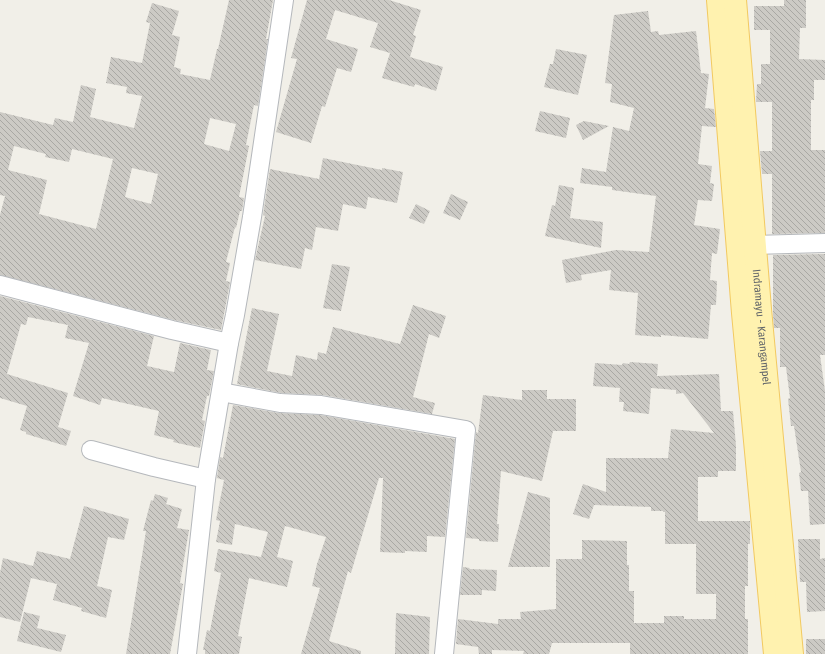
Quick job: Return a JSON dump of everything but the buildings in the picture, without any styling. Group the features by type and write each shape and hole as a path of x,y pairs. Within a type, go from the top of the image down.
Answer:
{"main road":[{"name":"Indramayu - Karangampel","path":"728,9 750,254 792,654"},
{"name":"Indramayu - Karangampel","path":"750,254 743,313 775,654"}],"street":[{"path":"187,654 206,479 252,217 284,0"},
{"path":"750,254 825,243"},
{"path":"0,285 172,330 229,343"},
{"path":"221,392 280,403 321,405 466,430 444,654"},
{"path":"90,450 206,479"}]}
